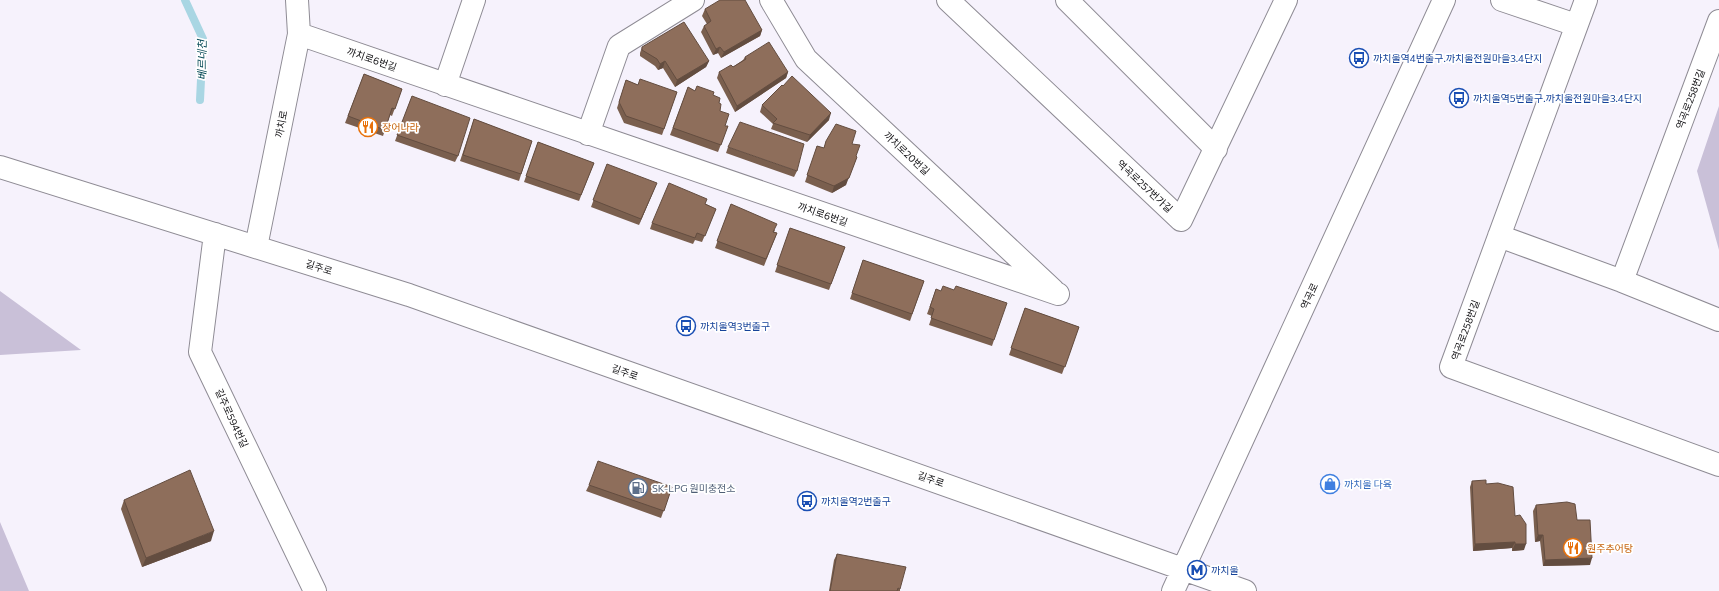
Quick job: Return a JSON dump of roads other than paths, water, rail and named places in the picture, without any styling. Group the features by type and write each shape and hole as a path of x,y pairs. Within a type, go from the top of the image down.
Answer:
{"street":[{"name":"까치로","path":"256,247 299,34 296,0"},
{"path":"445,85 474,0"},
{"path":"588,134 619,46 693,0"},
{"name":"까치로20번길","path":"771,0 806,59 1058,294"},
{"name":"역곡로257번가길","path":"948,0 1181,220 1286,0"},
{"path":"1068,0 1216,149"},
{"name":"역곡로","path":"1173,591 1444,0"},
{"path":"1502,0 1576,25"},
{"name":"역곡로258번길","path":"1586,0 1451,367 1719,465"},
{"name":"역곡로258번길","path":"1622,281 1719,21"},
{"name":"까치로6번길","path":"299,34 1058,294"},
{"name":"길주로","path":"0,167 409,295 1184,568 1245,591"},
{"name":"길주로594번길","path":"215,234 200,352 315,591"},
{"path":"1499,236 1622,281 1719,320"}],"waterway":[{"name":"베르네천","path":"185,0 203,39 200,100"}],"place":[{"name":"까치울역4번출구.까치울전원마을3.4단지","path":"1359,58"},
{"name":"까치울역5번출구.까치울전원마을3.4단지","path":"1459,98"},
{"name":"장어나라","path":"368,127"},
{"name":"까치울역3번출구","path":"686,326"},
{"name":"까치울 다육","path":"1330,484"},
{"name":"SK-LPG 원미충전소","path":"638,488"},
{"name":"까치울역2번출구","path":"807,501"},
{"name":"원주추어탕","path":"1573,548"},
{"name":"까치울","path":"1197,570"}]}
